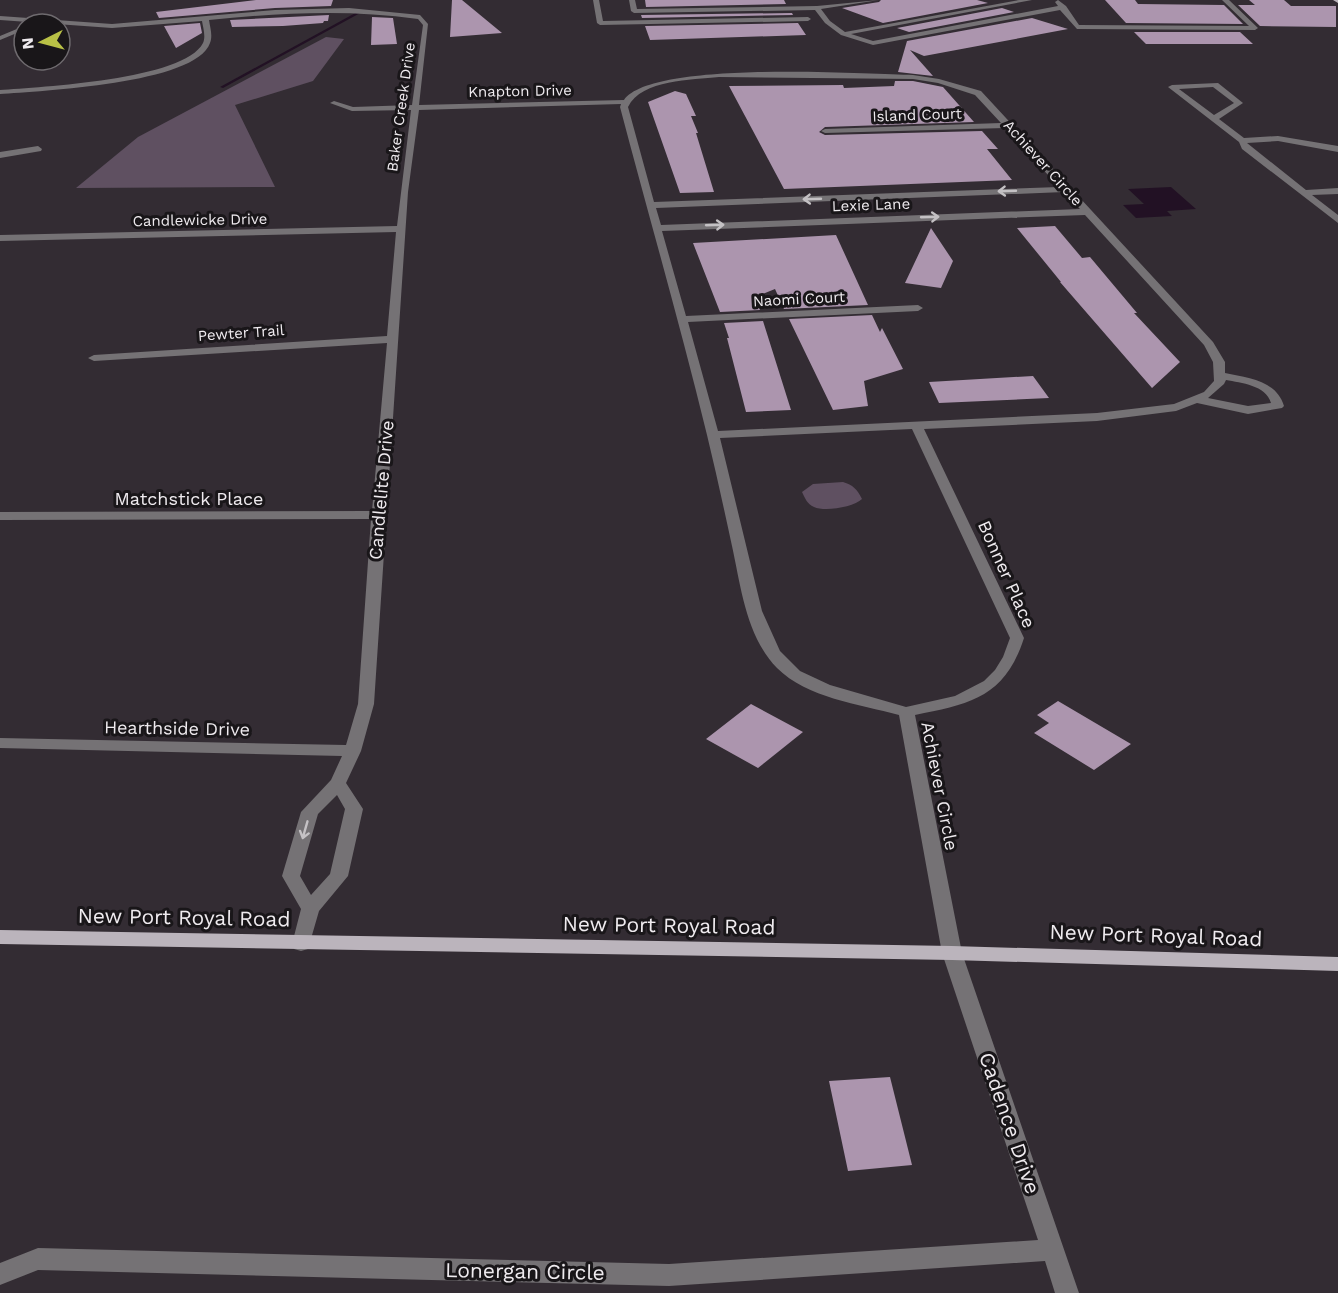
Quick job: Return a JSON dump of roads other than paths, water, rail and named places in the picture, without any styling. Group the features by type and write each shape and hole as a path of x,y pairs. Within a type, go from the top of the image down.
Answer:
{"main road":[{"name":"New Port Royal Road","path":"0,937 302,944 952,953 1338,964"}],"street":[{"path":"596,0 600,24 823,19"},
{"path":"632,0 634,11 817,8 876,0"},
{"path":"843,34 1029,0"},
{"path":"1055,0 1064,8 1077,27 1255,28 1225,0"},
{"path":"817,8 823,19 843,34 859,40 883,42 1064,8"},
{"name":"Baker Creek Drive","path":"72,24 114,26 304,9 384,9 420,17 426,25 404,192"},
{"path":"0,92 103,83 160,71 201,52 208,38 205,18"},
{"name":"Achiever Circle","path":"952,953 906,712 831,691 801,678 783,665 768,644 754,609 712,435 626,121 625,102 640,91 654,85 700,77 756,75 913,77 939,81 978,93 1209,344 1220,362 1220,375"},
{"path":"1213,119 1239,103 1215,86 1172,87 1338,220"},
{"name":"Knapton Drive","path":"334,103 352,109 625,102"},
{"name":"Island Court","path":"825,131 1009,125"},
{"path":"1242,141 1264,139 1296,141 1338,149"},
{"path":"0,155 38,149"},
{"name":"Lexie Lane","path":"650,205 1065,189"},
{"path":"1304,193 1338,191"},
{"name":"Candlelite Drive","path":"310,909 291,876 310,812 338,783 353,751 366,704 391,339 404,192"},
{"name":"Lexie Lane","path":"656,228 1086,212"},
{"name":"Candlewicke Drive","path":"0,238 401,229"},
{"name":"Naomi Court","path":"681,319 918,308"},
{"name":"Pewter Trail","path":"94,358 391,339"},
{"path":"712,435 1097,417 1176,407 1208,394 1220,382 1220,375 1266,388 1275,394 1278,406 1248,410 1197,399"},
{"name":"Bonner Place","path":"906,712 945,704 978,693 1002,675 1013,657 1017,638 917,426"},
{"name":"Matchstick Place","path":"0,516 378,516"},
{"name":"Hearthside Drive","path":"0,743 353,751"},
{"path":"302,944 310,909 339,876 354,809 338,783"},
{"name":"Cadence Drive","path":"952,953 1067,1293"},
{"name":"Lonergan Circle","path":"0,1274 38,1259 669,1275 1053,1250"}],"waterway":[{"path":"222,87 360,12"}]}
